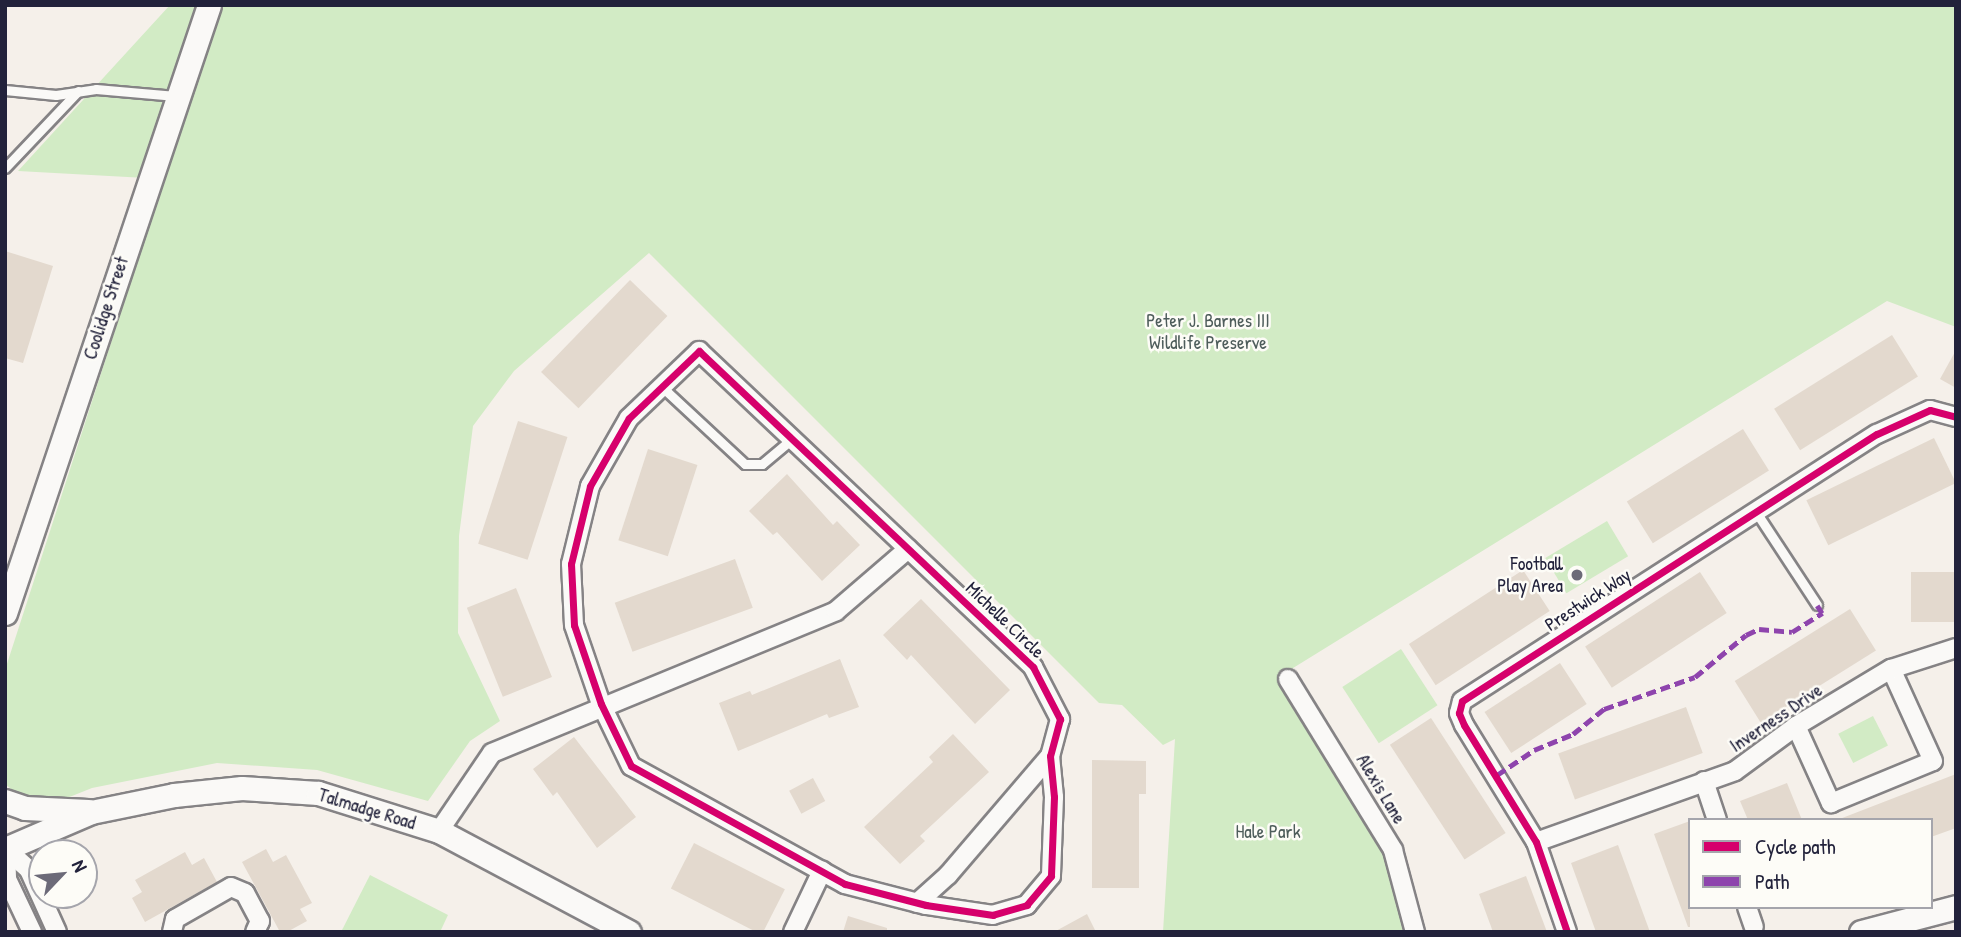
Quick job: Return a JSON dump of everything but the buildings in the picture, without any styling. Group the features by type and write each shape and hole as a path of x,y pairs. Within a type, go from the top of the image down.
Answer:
{"street":[{"name":"Coolidge Street","path":"7,598 13,563 209,5"},
{"name":"Michelle Circle","path":"699,351 1033,667 1060,719 1050,756 1054,797 1051,876 1027,905 993,915 917,903 845,884 631,766 601,704 574,625 570,564 590,486 629,418 662,387 699,351"},
{"name":"Prestwick Way","path":"1567,932 1536,842 1464,725 1459,713 1462,701 1755,510 1911,417 1930,410 1956,417"},
{"path":"439,831 492,753 601,704 732,657 836,611 908,549"},
{"name":"Inverness Drive","path":"1536,842 1735,771 1796,726 1891,669 1956,648"},
{"path":"1796,726 1831,803 1933,761 1891,669"},
{"name":"Alexis Lane","path":"1288,678 1393,850 1415,932"},
{"name":"Michelle Circle","path":"917,903 948,875 1050,756"},
{"path":"1704,781 1716,818"},
{"name":"Talmadge Road","path":"5,848 91,812 242,788 318,793 439,831 629,932"},
{"path":"5,801 25,808 91,812"},
{"path":"5,848 7,879 32,932"},
{"path":"5,848 29,870 57,932"},
{"path":"793,932 822,871"},
{"path":"172,932 175,919 231,887 245,893 260,921 256,932"},
{"path":"1861,932 1956,907"},
{"path":"1748,909 1754,927"}],"lane":[{"path":"5,90 56,95 78,92 176,96"},
{"path":"5,168 78,92"},
{"path":"662,387 746,464 762,464 792,439"},
{"path":"1755,510 1817,606"}],"green space":[{"name":"Peter J. Barnes III Wildlife Preserve","path":"170,5 1956,5 1956,327 1887,301 1285,673 1381,829 1415,932 1163,932 1175,739 1163,745 1122,705 1099,703 649,253 514,371 473,426 459,536 458,633 500,721 470,741 428,801 317,770 217,763 92,788 37,810 5,784 5,670 164,179 18,171"},
{"name":"Football Play Area","path":"1607,521 1628,556 1566,593 1545,558"},
{"path":"1401,649 1437,705 1379,743 1342,687"},
{"path":"1873,716 1888,745 1853,763 1838,734"},
{"path":"370,875 448,915 440,932 341,932"}],"marked path":[{"path":"1497,775 1534,750 1573,734 1604,709 1695,677 1746,635 1759,629 1792,632 1822,613 1817,605"}],"cycle path":[{"path":"699,351 1033,667 1060,719 1050,756 1054,797 1051,876 1027,905 993,915 926,905 845,884 631,766 601,704 574,625 571,564 590,486 629,418 699,351"},
{"path":"1567,932 1536,842 1464,725 1459,713 1462,701 1877,434 1930,410 1956,417"}],"place":[{"name":"Football Play Area","path":"1577,575"}],"park label":[{"name":"Hale Park","path":"1268,832"}]}
